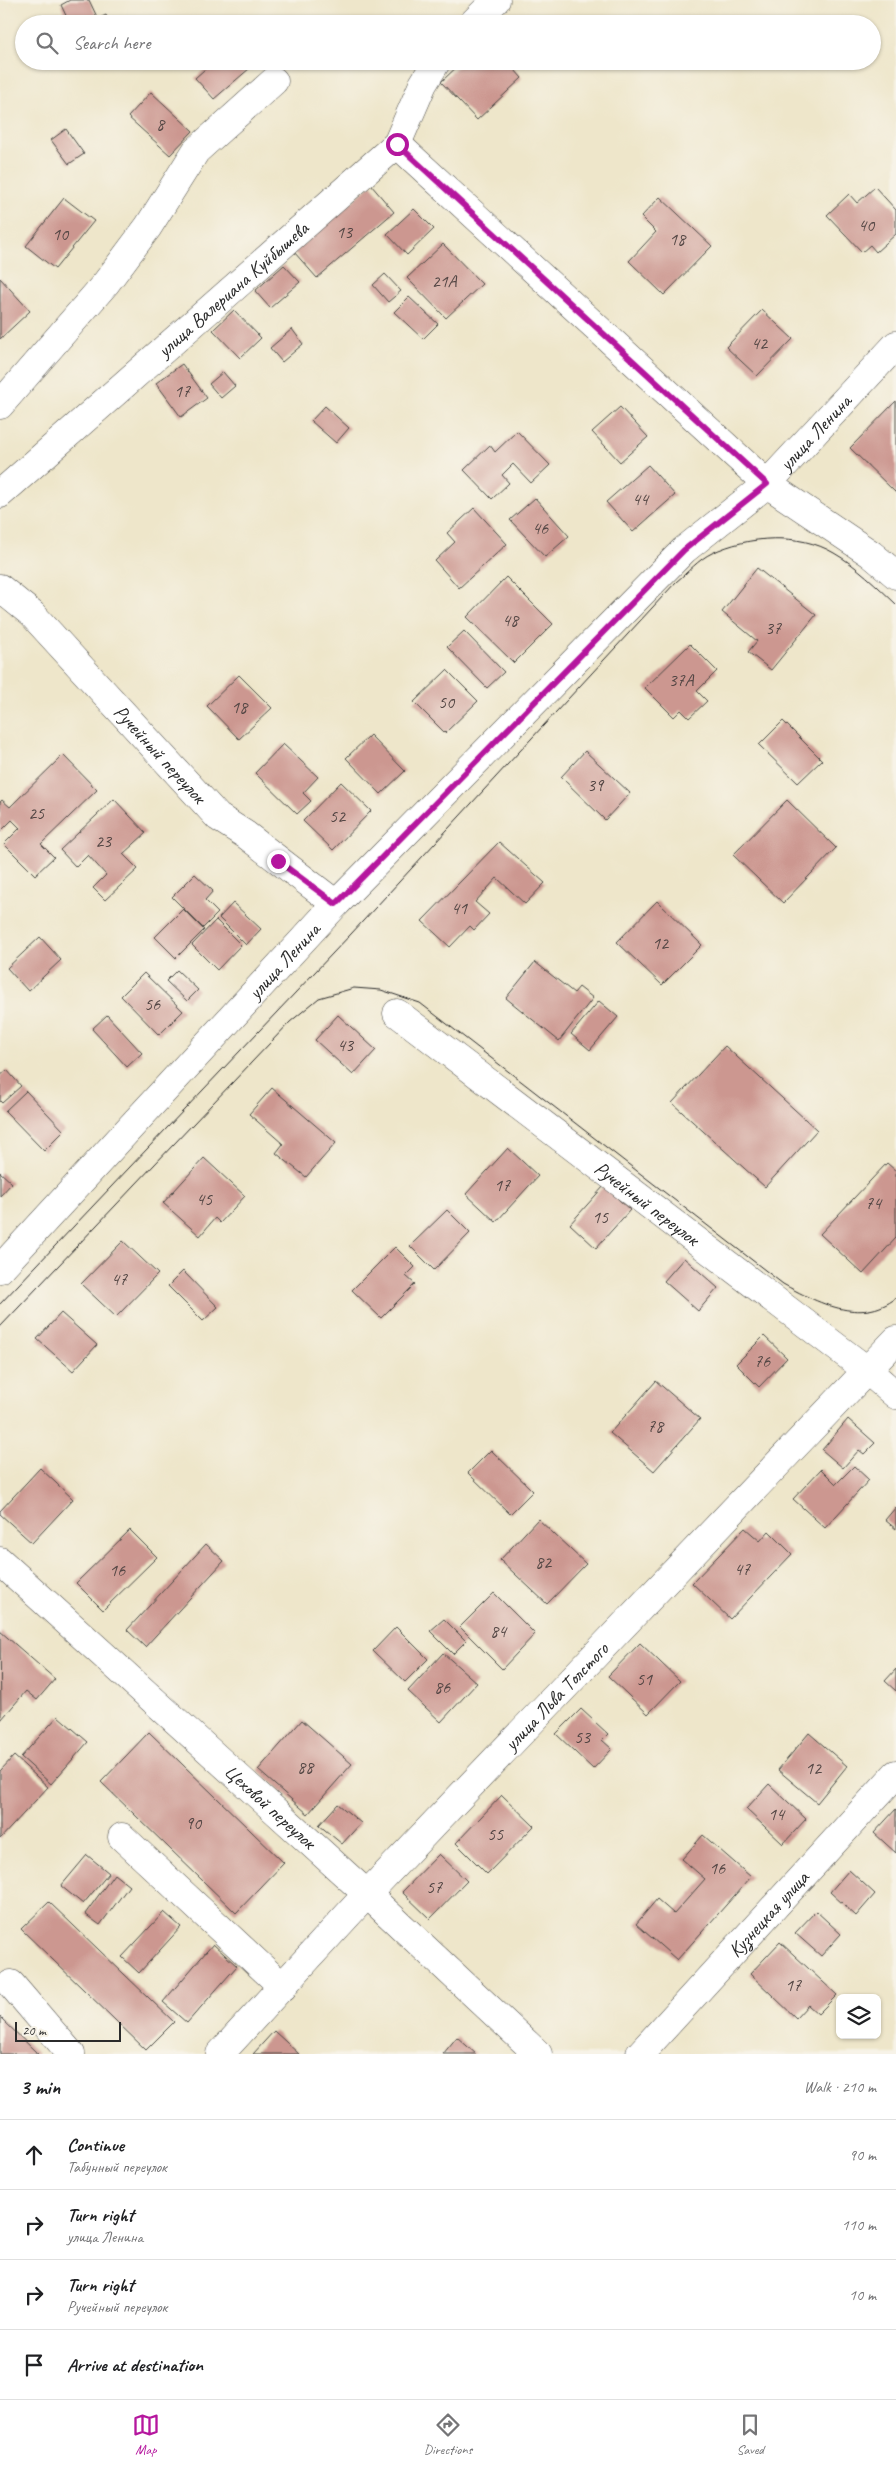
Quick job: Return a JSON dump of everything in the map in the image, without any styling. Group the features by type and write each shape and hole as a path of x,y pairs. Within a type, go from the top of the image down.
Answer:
{"street":[{"path":"481,15 496,0"},
{"name":"улица Валериана Куйбышева","path":"0,494 397,144 423,84 432,70"},
{"path":"0,405 106,283 148,226 196,151 274,81"},
{"path":"397,144 767,484 871,554 896,576"},
{"name":"улица Ленина","path":"0,1269 336,904 684,550 767,484 896,345"},
{"name":"Ручейный переулок","path":"0,588 32,614 218,817 246,835 336,904"},
{"name":"Ручейный переулок","path":"397,1012 896,1395"},
{"name":"улица Льва Толстого","path":"220,2054 367,1894 868,1372 896,1340"},
{"name":"Цеховой переулок","path":"0,1561 367,1894 538,2054"},
{"name":"Кузнецкая улица","path":"640,2054 896,1774"},
{"path":"122,1837 283,1987"},
{"path":"10,1984 70,2054"}],"building":[{"path":"70,0 89,0 96,15 66,15 61,5"},
{"path":"204,70 248,70 214,99 195,78"},
{"path":"454,70 515,70 522,78 477,120 441,82"},
{"path":"151,92 193,131 170,155 128,117"},
{"path":"66,129 84,154 69,164 51,140"},
{"path":"371,185 394,212 317,278 294,252"},
{"path":"875,187 896,210 896,234 876,252 870,245 862,252 827,215 849,194 857,203"},
{"path":"660,197 712,246 664,295 629,261 656,232 641,217"},
{"path":"64,198 94,221 55,269 26,246"},
{"path":"414,209 434,229 407,255 387,234"},
{"path":"443,244 482,284 446,318 407,278"},
{"path":"284,265 300,282 270,308 255,291"},
{"path":"385,274 401,291 388,302 373,285"},
{"path":"0,278 30,311 0,339"},
{"path":"409,297 438,324 423,339 394,312"},
{"path":"234,310 261,338 240,358 213,330"},
{"path":"762,310 793,339 757,376 726,347"},
{"path":"292,329 303,344 282,362 270,348"},
{"path":"182,364 207,398 181,417 156,383"},
{"path":"223,372 235,386 221,398 209,384"},
{"path":"896,401 896,493 850,448"},
{"path":"325,406 349,428 336,443 311,421"},
{"path":"620,407 648,437 620,462 592,432"},
{"path":"517,431 550,465 531,483 513,464 502,475 509,483 492,499 464,470 490,445 495,452"},
{"path":"648,465 675,495 633,532 606,502"},
{"path":"535,498 569,536 545,557 510,520"},
{"path":"474,508 507,544 459,588 435,561 455,542 447,533"},
{"path":"757,568 816,615 771,670 748,652 757,641 722,612"},
{"path":"506,577 553,624 514,663 467,617"},
{"path":"464,631 504,672 487,688 447,647"},
{"path":"690,644 717,671 697,691 707,701 689,718 681,710 674,717 645,688"},
{"path":"447,670 478,701 445,733 414,702"},
{"path":"239,675 272,708 239,739 207,706"},
{"path":"783,721 822,760 798,783 759,745"},
{"path":"370,735 405,771 381,794 346,758"},
{"path":"283,744 318,777 303,793 311,801 297,814 255,773"},
{"path":"585,751 630,793 605,820 561,777"},
{"path":"63,755 97,790 41,844 54,857 35,875 4,844 20,828 12,820 0,832 0,802 2,800 10,807"},
{"path":"341,782 371,811 333,850 303,821"},
{"path":"114,799 146,833 123,854 138,869 105,900 93,888 106,875 88,855 76,867 60,850"},
{"path":"787,800 836,848 783,903 733,855"},
{"path":"499,842 545,883 525,904 497,878 475,902 489,914 474,930 470,926 450,947 422,921"},
{"path":"195,874 213,891 205,900 218,913 203,928 172,897"},
{"path":"657,901 702,945 662,985 617,942"},
{"path":"233,903 261,929 246,945 219,918"},
{"path":"183,909 204,930 176,958 155,937"},
{"path":"216,920 241,945 217,970 192,945"},
{"path":"40,937 61,960 28,991 7,968"},
{"path":"535,962 574,993 579,987 593,998 559,1041 506,998"},
{"path":"177,970 198,990 187,1001 166,981"},
{"path":"144,973 183,1011 159,1035 121,996"},
{"path":"599,1001 618,1017 590,1050 571,1034"},
{"path":"107,1015 142,1053 127,1067 92,1029"},
{"path":"338,1015 376,1050 353,1075 315,1040"},
{"path":"725,1046 817,1130 765,1187 672,1103"},
{"path":"7,1070 21,1086 2,1103 0,1101 0,1076"},
{"path":"272,1088 336,1143 306,1177 276,1153 283,1144 249,1114"},
{"path":"26,1091 64,1131 44,1151 5,1111"},
{"path":"508,1148 538,1176 496,1222 466,1194"},
{"path":"204,1158 245,1196 220,1223 215,1218 200,1236 163,1203"},
{"path":"887,1163 896,1171 896,1238 863,1274 820,1234"},
{"path":"0,1172 12,1183 0,1196"},
{"path":"604,1186 630,1210 596,1248 570,1224"},
{"path":"447,1210 470,1233 434,1270 410,1246"},
{"path":"123,1241 158,1274 116,1317 81,1284"},
{"path":"395,1247 415,1267 406,1276 415,1284 381,1318 352,1290"},
{"path":"684,1258 718,1288 698,1311 664,1281"},
{"path":"183,1271 218,1307 203,1321 168,1286"},
{"path":"61,1313 97,1345 73,1371 37,1339"},
{"path":"764,1336 787,1358 759,1387 736,1364"},
{"path":"656,1381 700,1419 654,1471 610,1433"},
{"path":"848,1419 875,1443 864,1454 859,1450 843,1468 822,1450"},
{"path":"491,1450 533,1491 510,1514 468,1473"},
{"path":"854,1466 869,1480 825,1528 793,1499 821,1469 836,1484"},
{"path":"40,1468 73,1499 32,1543 0,1514 0,1511"},
{"path":"896,1507 896,1529 885,1520"},
{"path":"538,1519 586,1564 547,1604 500,1560"},
{"path":"745,1528 760,1541 769,1531 792,1554 730,1619 692,1583"},
{"path":"130,1530 157,1557 103,1610 76,1583"},
{"path":"206,1544 224,1561 145,1647 127,1630"},
{"path":"494,1593 535,1634 502,1669 460,1627"},
{"path":"444,1619 466,1641 453,1654 430,1631"},
{"path":"396,1627 428,1659 405,1682 373,1651"},
{"path":"0,1631 55,1679 37,1700 26,1691 1,1720"},
{"path":"640,1643 680,1681 648,1714 608,1676"},
{"path":"443,1653 477,1683 441,1722 408,1691"},
{"path":"896,1669 896,1691 885,1681"},
{"path":"581,1709 608,1734 602,1740 612,1749 593,1769 556,1734"},
{"path":"58,1716 88,1742 51,1784 21,1757"},
{"path":"302,1720 352,1764 308,1814 258,1770"},
{"path":"149,1732 284,1863 236,1913 101,1782"},
{"path":"809,1733 847,1766 817,1803 778,1770"},
{"path":"14,1756 48,1787 0,1839 0,1771"},
{"path":"769,1784 806,1819 783,1844 746,1809"},
{"path":"502,1795 534,1826 487,1874 456,1843"},
{"path":"338,1804 361,1823 342,1844 319,1825"},
{"path":"896,1809 896,1853 874,1833"},
{"path":"703,1835 751,1877 677,1960 636,1924 657,1899 674,1914 705,1879 682,1859"},
{"path":"439,1854 467,1881 430,1919 402,1892"},
{"path":"87,1855 109,1873 83,1904 61,1886"},
{"path":"849,1870 875,1894 856,1916 830,1892"},
{"path":"114,1874 129,1886 100,1925 85,1914"},
{"path":"49,1902 174,2022 146,2050 21,1929"},
{"path":"816,1911 841,1934 821,1956 795,1933"},
{"path":"164,1912 181,1927 139,1973 122,1957"},
{"path":"780,1942 836,1996 818,2014 808,2005 796,2018 750,1974"},
{"path":"213,1944 237,1966 187,2023 163,2002"},
{"path":"0,2017 38,2054 0,2054"},
{"path":"274,2031 299,2054 253,2054"},
{"path":"457,2037 476,2054 443,2054"}],"tram line":[{"path":"0,1304 351,934 676,582 702,559 726,547 757,540 790,539 805,542 820,546 851,564 896,604"},
{"path":"0,1327 290,1022 319,998 354,988 381,990 420,1003 783,1284 824,1304 854,1311 882,1306 896,1298"}],"route":[{"path":"278,861 336,904 684,550 767,484 397,144"}]}
